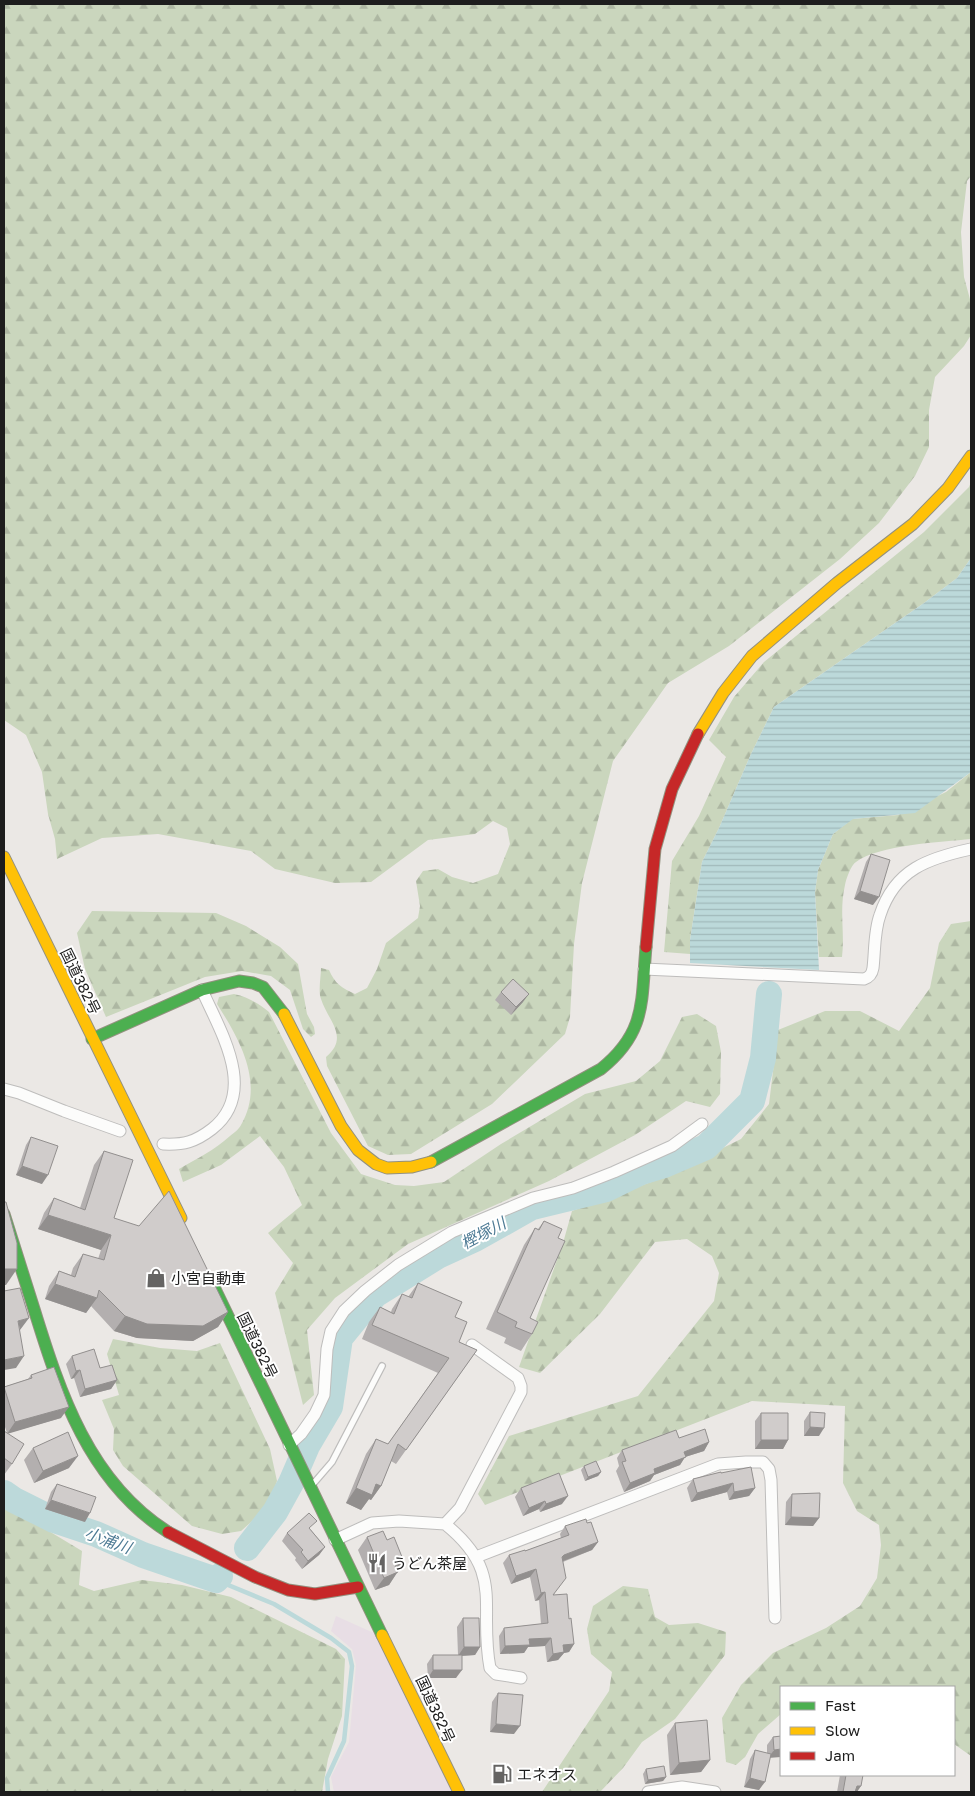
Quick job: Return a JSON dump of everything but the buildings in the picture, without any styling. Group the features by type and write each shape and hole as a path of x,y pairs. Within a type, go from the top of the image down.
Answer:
{"main road":[{"path":"92,1039 202,990 239,981 263,987 288,1018 351,1143 364,1158 378,1165 397,1169 409,1169 428,1164 601,1069 625,1048 635,1032 640,1013 655,849 672,789 695,738 723,693 752,656 837,583 913,524 948,488 971,456"},
{"name":"国道382号","path":"4,857 184,1226"},
{"path":"4,1214 44,1340 69,1409 96,1463 135,1508 154,1523 186,1542 278,1586 300,1593 315,1594 358,1587"},
{"name":"国道382号","path":"210,1278 294,1457 459,1792"}],"street":[{"path":"644,969 864,979 872,974 879,916 896,884 922,863 944,855 971,849"},
{"path":"163,1144 189,1143 204,1135 217,1125 228,1112 233,1098 235,1071 231,1056 202,990"},
{"path":"4,1089 20,1093 120,1131"},
{"path":"289,1446 301,1434 324,1395 327,1349 331,1331 344,1311 365,1291 398,1265 452,1232 533,1198 573,1188 614,1172 672,1146 702,1124"},
{"path":"445,1524 456,1513 469,1492 521,1392 518,1378 472,1345"},
{"path":"476,1558 718,1464 762,1462 769,1469 771,1480 775,1618"},
{"path":"335,1540 372,1523 399,1521 445,1524 460,1536 482,1568 486,1583 490,1668 496,1674 521,1678"},
{"path":"648,1792 682,1787 715,1792"}],"lane":[{"path":"308,1484 332,1462 382,1366"}],"shaded area":[{"path":"336,1616 376,1634 453,1792 334,1792 331,1777 349,1742 356,1665 352,1649 331,1631"}],"green space":[{"path":"4,4 971,4 971,176 967,181 961,232 964,277 971,303 971,335 964,346 935,377 929,410 929,447 915,476 879,523 840,559 729,646 668,683 613,761 582,883 574,944 570,1017 565,1034 492,1104 411,1154 388,1155 368,1146 327,1066 326,1057 333,1050 337,1036 320,996 321,968 329,970 339,985 355,994 367,988 377,969 386,943 418,918 420,906 416,881 423,871 438,869 452,877 473,883 498,874 510,844 507,828 493,821 475,834 428,840 371,882 335,883 275,869 251,851 158,834 102,838 57,859 42,772 26,735 4,720"},
{"path":"971,482 971,558 957,578 774,707 702,862 690,940 690,954 664,952 672,861 699,816 726,757 709,740 734,697 764,662 924,532 969,487"},
{"path":"971,772 971,839 894,848 866,856 856,862 852,866 843,894 842,957 819,957 815,892 818,870 833,834 852,819 898,815 946,792"},
{"path":"92,911 216,913 246,926 280,947 298,964 307,1014 314,1027 315,1034 311,1037 303,1029 290,990 271,976 242,971 205,977 106,1017 85,969 77,933"},
{"path":"971,921 971,1756 955,1745 955,1686 780,1686 780,1715 758,1734 745,1757 736,1765 726,1762 722,1718 741,1685 773,1653 826,1628 860,1606 877,1578 881,1545 879,1525 857,1511 843,1483 845,1406 752,1401 485,1505 478,1494 509,1436 638,1396 714,1301 719,1273 712,1256 687,1239 655,1242 600,1314 540,1373 519,1367 563,1243 572,1211 662,1178 741,1139 769,1104 778,1030 825,1011 860,1011 899,1031 930,988 939,943 951,924"},
{"path":"234,994 253,1001 269,1012 331,1133 361,1174 395,1185 414,1186 444,1182 501,1144 585,1094 636,1081 660,1061 682,1017 697,1014 716,1026 721,1052 720,1094 710,1107 686,1101 635,1135 549,1181 408,1244 335,1298 307,1330 314,1395 303,1405 275,1293 293,1263 268,1233 302,1205 284,1167 260,1136 221,1165 183,1182 179,1169 211,1150 235,1132 241,1125 248,1110 251,1094 247,1063 234,1032 217,1004 219,997"},
{"path":"113,1339 160,1348 197,1351 220,1343 270,1449 277,1481 268,1507 241,1531 222,1534 192,1526 123,1466 113,1450 114,1429 102,1400 119,1395 107,1354"},
{"path":"4,1504 82,1551 79,1585 94,1591 142,1580 182,1585 231,1597 336,1649 345,1659 342,1716 328,1759 322,1792 4,1792"},
{"path":"623,1586 648,1589 655,1617 669,1625 698,1623 726,1632 725,1655 675,1719 642,1742 623,1768 600,1792 542,1792 609,1691 612,1672 591,1654 587,1629 593,1606"}],"water":[{"path":"971,558 971,772 915,813 853,819 833,834 818,870 815,892 819,970 690,963 690,940 702,862 774,707 924,603 957,578"}],"waterway":[{"name":"樫塚川","path":"247,1548 275,1512 291,1483 307,1446 330,1407 340,1338 375,1295 438,1256 475,1239 532,1207 606,1189 641,1172 664,1165 706,1147 752,1101 763,1058 769,994"},
{"name":"小浦川","path":"4,1493 54,1520 96,1534 143,1555 216,1580 220,1576"},
{"path":"216,1580 274,1604 331,1638 349,1652 352,1666 344,1741 327,1778 328,1792"}],"traffic: fast":[{"path":"431,1162 601,1069 616,1055 627,1042 639,1014 642,1000 646,947"},
{"path":"92,1039 202,990 239,981 263,987 284,1014"},
{"path":"4,1214 44,1341 67,1403 81,1433 98,1462 117,1488 141,1512 168,1532"},
{"path":"215,1289 382,1635"}],"traffic: slow":[{"path":"698,734 723,693 752,656 837,583 913,524 948,488 971,456"},
{"path":"4,857 181,1218"},
{"path":"284,1014 341,1126 358,1150 376,1164 387,1168 412,1167 431,1162"},
{"path":"382,1635 459,1792"}],"traffic: jam":[{"path":"646,947 655,849 672,789 698,734"},
{"path":"168,1532 255,1577 288,1590 315,1594 358,1587"}],"place":[{"name":"小宮自動車","path":"156,1278"},
{"name":"うどん茶屋","path":"377,1563"},
{"name":"エネオス","path":"502,1774"}]}
